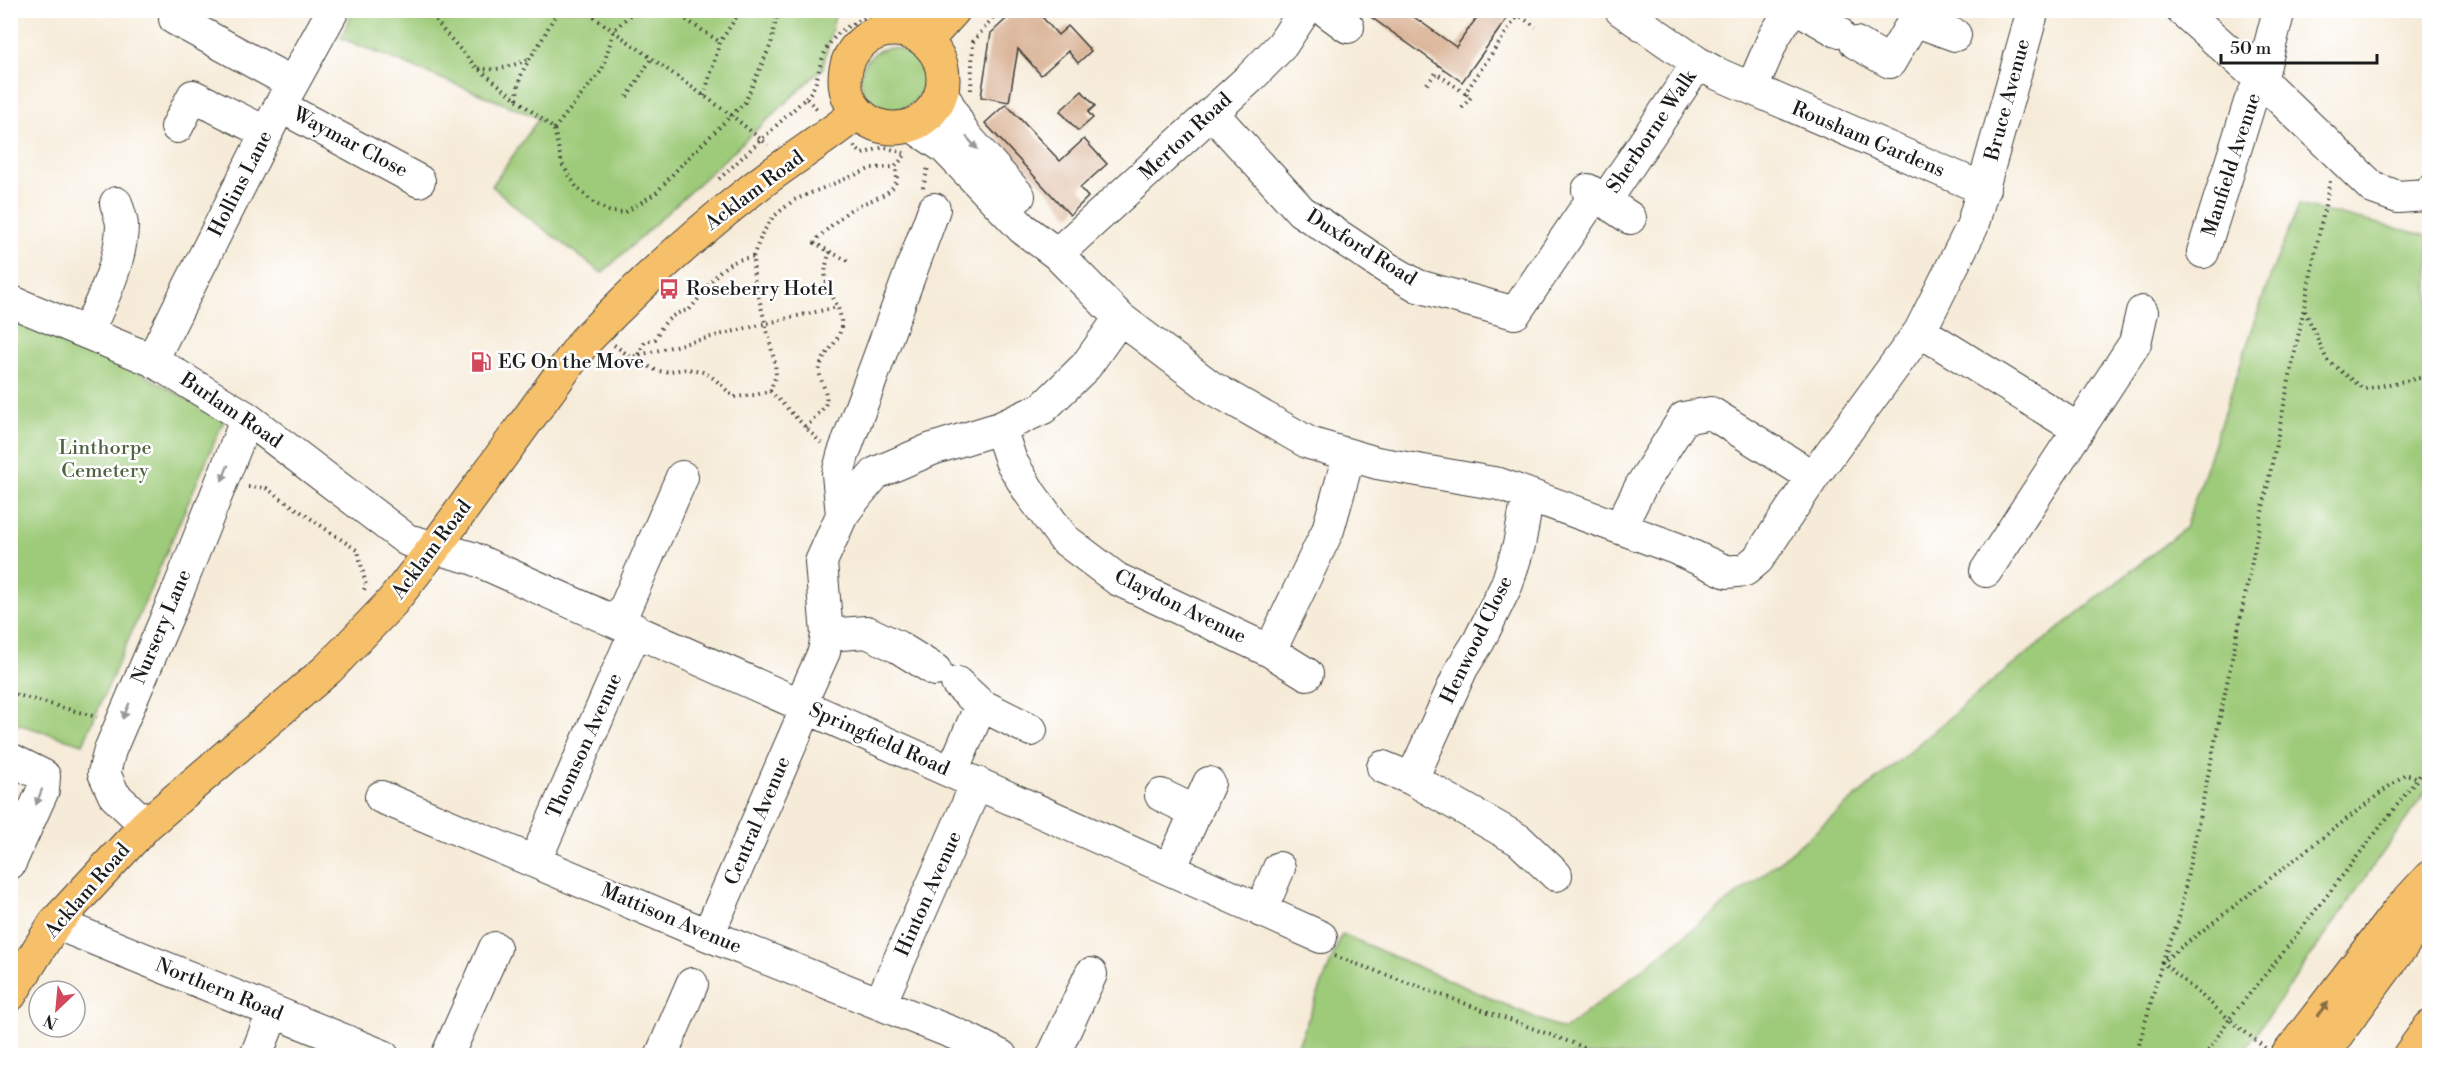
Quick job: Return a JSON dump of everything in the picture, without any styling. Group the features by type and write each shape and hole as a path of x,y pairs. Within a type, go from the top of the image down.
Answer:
{"main road":[{"path":"926,41 954,10"},
{"path":"895,29 911,33 926,41 935,51 941,64 944,78 942,93 912,140 897,128 869,121 858,112 849,98 845,82 847,66 853,51 865,39 872,36 895,29"},
{"name":"Acklam Road","path":"15,978 55,923 146,825 328,669 392,602 435,547 584,342 653,272 751,190 858,112"},
{"path":"2277,1053 2430,877"},
{"path":"2321,1056 2430,904"},
{"path":"2409,1056 2430,1027"}],"street":[{"name":"Hollins Lane","path":"152,360 280,107 333,10"},
{"name":"Merton Road","path":"1057,254 1251,77 1282,45 1305,10"},
{"name":"Rousham Gardens","path":"1621,10 1698,63 1778,101 1984,189"},
{"path":"1752,88 1774,37 1791,10"},
{"path":"1801,10 1890,62 1917,15 1955,35"},
{"name":"Bruce Avenue","path":"1057,254 1120,318 1211,387 1309,443 1377,463 1499,484 1675,548 1727,572 1745,570 1758,559 1813,477 1920,331 1972,227 2033,10"},
{"path":"2181,10 2261,80 2373,188 2398,197 2426,195 2430,191"},
{"name":"Manfield Avenue","path":"2203,252 2250,102 2261,80 2279,10"},
{"path":"175,19 280,107"},
{"name":"Sherborne Walk","path":"1602,200 1698,63"},
{"path":"942,93 963,134 1040,219 1057,254"},
{"path":"177,127 193,96 280,107"},
{"name":"Waymar Close","path":"280,107 419,181"},
{"name":"Duxford Road","path":"1212,113 1301,211 1387,268 1418,286 1515,313 1602,200"},
{"path":"912,140 944,147 1022,228 1057,254"},
{"path":"87,333 109,283 117,254 122,224 116,203"},
{"path":"842,515 838,474 843,455 934,209"},
{"name":"Burlam Road","path":"10,301 152,360 247,418 407,540 435,547"},
{"path":"1986,571 2135,343 2142,312"},
{"path":"1031,730 981,705 946,677 898,647 867,632 826,627 821,562 842,515 876,474 932,449 1000,428 1043,408 1086,366 1120,318"},
{"path":"1920,331 2078,429"},
{"path":"1620,527 1641,486 1684,418 1711,413 1813,477"},
{"name":"Nursery Lane","path":"146,825 114,795 104,773 110,750 180,586 247,418"},
{"name":"Claydon Avenue","path":"1000,428 1011,461 1030,493 1064,539 1117,579 1270,651 1307,674"},
{"name":"Claydon Avenue","path":"1270,651 1328,530 1349,455"},
{"name":"Thomson Avenue","path":"534,861 628,626 682,477"},
{"name":"Henwood Close","path":"1412,779 1462,668 1479,641 1507,584 1519,545 1528,496"},
{"name":"Springfield Road","path":"435,547 472,558 628,626 1321,937"},
{"name":"Central Avenue","path":"708,935 824,652 826,627"},
{"name":"Hinton Avenue","path":"880,1004 964,778 981,705"},
{"path":"10,759 44,776 43,790 10,863"},
{"path":"1383,767 1412,779 1520,840 1556,875"},
{"path":"1170,869 1209,783"},
{"path":"1161,795 1196,812"},
{"name":"Mattison Avenue","path":"381,797 708,935 963,1037 1001,1056"},
{"path":"1262,911 1278,868"},
{"name":"Northern Road","path":"55,923 383,1056"},
{"path":"447,1056 495,948"},
{"path":"1053,1056 1091,974"},
{"path":"662,1056 692,984"},
{"path":"256,1056 273,1012"}],"path":[{"path":"430,10 442,29 476,67 554,129 562,164 577,188 609,211 624,213 656,193 745,102 771,44 778,10"},
{"path":"517,100 517,85 527,60 544,35 549,23 563,10"},
{"path":"584,10 731,115 788,164"},
{"path":"554,129 602,70 614,30 635,10"},
{"path":"672,10 720,42"},
{"path":"704,96 720,42 741,10"},
{"path":"806,98 815,88 822,58 841,29 885,10"},
{"path":"1511,10 1536,27"},
{"path":"1466,93 1518,15"},
{"path":"627,97 651,59"},
{"path":"476,67 488,70 505,68 527,60"},
{"path":"1428,84 1436,73 1466,93 1471,97 1462,108"},
{"path":"895,167 912,140"},
{"path":"2136,1056 2162,962 2178,922 2305,310 2322,211 2337,151"},
{"path":"849,261 815,243 818,238 863,202 886,195 897,181 898,174 895,167"},
{"path":"770,391 776,375 754,278 753,257 762,234 773,217 794,200 872,168 895,167"},
{"path":"806,428 824,407 827,400 819,375 820,365 835,345 841,326 838,307 826,278 826,263 830,252"},
{"path":"638,356 645,342 655,339 662,325 677,312 689,310 721,268 741,259 753,257"},
{"path":"595,331 631,357 838,307"},
{"path":"2305,310 2327,360 2364,389 2430,376"},
{"path":"638,356 646,366 665,373 688,370 700,372 722,384 734,397 770,391"},
{"path":"770,391 823,445 843,455"},
{"path":"243,486 266,488 358,551 366,585 360,595"},
{"path":"10,693 121,723"},
{"path":"2205,1056 2229,1019 2430,761"},
{"path":"2162,962 2405,774 2418,778"},
{"path":"1321,937 1326,953 1608,1056"},
{"path":"2162,962 2245,1032 2277,1053"}],"green space":[{"path":"353,10 836,11 823,68 602,273 524,214 492,186 539,118 341,38"},
{"path":"892,48 909,53 914,57 918,62 923,79 918,96 914,101 909,105 892,110 875,105 870,101 866,96 861,79 866,62 870,57 875,53"},
{"path":"2299,205 2429,236 2429,787 2241,1055 1294,1055 1342,934 1564,1030 1790,853 1983,689 2185,528 2272,271"},
{"name":"Linthorpe Cemetery","path":"10,320 125,364 224,420 83,744 11,722"}],"building":[{"path":"1016,10 1036,10 1058,35 1068,26 1091,51 1078,63 1068,51 1041,75 1018,49 1009,102 981,97 991,33"},
{"path":"1361,10 1404,10 1456,47 1482,10 1500,10 1508,17 1462,82"},
{"path":"1082,91 1095,106 1088,112 1093,118 1078,131 1060,111"},
{"path":"1006,104 1060,161 1084,139 1107,164 1080,188 1088,197 1070,215 985,123"}],"place":[{"name":"Roseberry Hotel","path":"669,289"},
{"name":"EG On the Move","path":"481,362"}]}
